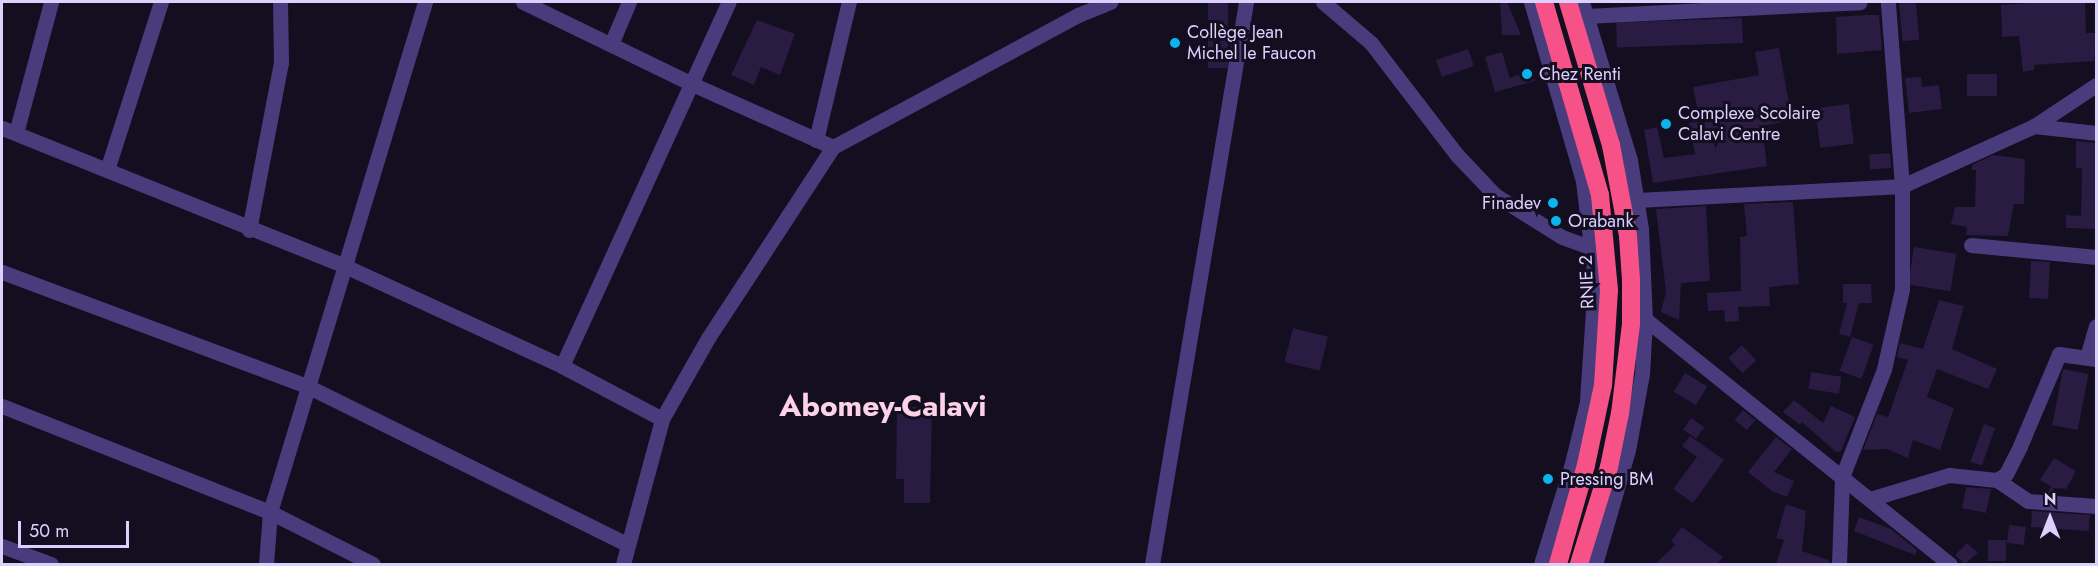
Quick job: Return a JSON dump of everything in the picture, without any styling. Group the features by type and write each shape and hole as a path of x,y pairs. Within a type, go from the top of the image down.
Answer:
{"highway":[{"name":"RNIE 2","path":"1544,2 1600,195 1609,290 1609,329 1599,405 1558,564"},
{"path":"1568,2 1611,145 1626,224 1631,324 1623,393 1609,467 1579,564"}],"street":[{"path":"51,2 9,130 249,230 347,267 562,366 662,419"},
{"path":"107,170 161,2"},
{"path":"249,230 281,63 280,2"},
{"path":"266,564 270,512 307,386 347,267 396,86 425,2"},
{"path":"523,2 612,42 692,84 833,147"},
{"path":"612,42 629,2"},
{"path":"562,366 729,2"},
{"path":"816,140 849,2"},
{"path":"623,564 662,419 708,338 833,147 1043,33 1110,2"},
{"path":"1152,564 1246,2"},
{"path":"1323,2 1371,43 1457,155 1495,195 1552,232 1593,248"},
{"path":"1531,2 1577,155 1593,248 1594,323 1587,402 1571,467 1541,564"},
{"path":"1595,564 1631,433 1642,374 1645,320 1637,200 1621,126 1584,9 1860,2"},
{"path":"1839,564 1842,477 1884,369 1902,289 1902,186 1888,2"},
{"path":"1637,200 1902,186 2034,126 2097,85"},
{"path":"2034,126 2097,133"},
{"path":"1971,245 2097,257"},
{"path":"2,272 307,386 627,544"},
{"path":"1645,320 1950,564"},
{"path":"1997,480 2006,474 2059,354 2092,358 2097,326"},
{"path":"2,406 270,512 373,564"},
{"path":"1870,500 1949,475 1997,480 2028,501 2097,506"},
{"path":"2,546 51,564"}],"building":[{"path":"1208,2 1228,2 1228,68 1208,68"},
{"path":"1500,2 1507,2 1521,35 1502,35"},
{"path":"1916,2 1919,40 1902,41 1899,3"},
{"path":"2085,2 2086,33 2097,33 2094,61 2034,65 2034,70 2023,72 2019,36 2002,37 2001,5"},
{"path":"1879,15 1882,50 1837,54 1836,17"},
{"path":"1742,18 1743,43 1617,47 1616,22"},
{"path":"757,20 795,34 780,75 761,67 754,85 731,75"},
{"path":"1779,48 1792,120 1762,126 1767,166 1653,183 1644,130 1657,127 1664,158 1695,154 1689,123 1700,121 1693,87 1759,75 1755,52"},
{"path":"1468,49 1474,66 1442,77 1436,60"},
{"path":"1502,52 1510,78 1530,70 1535,81 1495,92 1485,57"},
{"path":"1967,74 1997,74 1997,96 1967,96"},
{"path":"1921,77 1922,87 1939,85 1942,109 1909,113 1905,78"},
{"path":"1849,104 1854,144 1820,148 1815,108"},
{"path":"2076,141 2097,143 2097,229 2066,228 2066,215 2081,216 2082,168 2076,168"},
{"path":"1890,153 1891,168 1870,169 1869,154"},
{"path":"1993,155 2025,159 2024,204 2014,204 2008,236 1966,235 1967,227 1951,224 1955,207 1975,207 1976,170 1972,170 1972,165"},
{"path":"1793,202 1799,284 1769,287 1770,306 1738,307 1739,321 1725,322 1724,310 1708,311 1707,293 1741,291 1740,237 1747,236 1744,204"},
{"path":"1706,206 1710,281 1681,283 1679,320 1661,312 1666,292 1656,209"},
{"path":"1914,247 1956,254 1951,291 1908,285"},
{"path":"2031,261 2050,262 2048,299 2029,298"},
{"path":"1843,284 1871,284 1872,303 1859,303 1850,337 1839,334 1847,303 1843,303"},
{"path":"1939,300 1964,306 1952,349 1997,369 1988,389 1937,369 1927,397 1954,408 1940,450 1913,440 1908,458 1887,449 1863,450 1877,414 1888,417 1908,360 1897,357 1900,343 1923,349"},
{"path":"1293,328 1328,337 1319,371 1285,362"},
{"path":"1852,337 1874,345 1861,379 1840,371"},
{"path":"1742,345 1756,360 1742,373 1728,358"},
{"path":"2063,369 2089,374 2078,430 2052,425"},
{"path":"1811,372 1842,377 1839,394 1808,389"},
{"path":"1685,373 1707,386 1696,405 1674,392"},
{"path":"1794,400 1823,423 1831,406 1855,417 1841,451 1836,452 1802,422 1800,425 1783,412"},
{"path":"897,407 932,407 930,503 904,503 904,479 896,479"},
{"path":"1743,410 1755,420 1747,430 1735,420"},
{"path":"1691,418 1704,427 1696,439 1683,429"},
{"path":"1984,424 1995,428 1982,466 1970,462"},
{"path":"1690,436 1724,460 1693,503 1673,489 1697,457 1682,446"},
{"path":"1776,437 1792,449 1774,472 1794,481 1787,497 1772,491 1748,472"},
{"path":"2054,458 2076,471 2066,489 2053,488 2053,493 2048,493 2051,486 2040,480"},
{"path":"1966,487 1991,489 1986,513 1962,508"},
{"path":"1786,504 1806,511 1802,551 1829,560 1829,564 1776,564 1784,540 1776,538"},
{"path":"2032,511 2090,515 2089,531 2031,527"},
{"path":"1859,517 1891,529 1917,550 1915,555 1854,531"},
{"path":"2009,525 2026,527 2024,545 2007,543"},
{"path":"1682,527 1723,557 1717,564 1655,564 1675,545 1671,541"},
{"path":"1988,540 2006,540 2006,561 1988,561"},
{"path":"1967,543 1978,553 1965,564 1955,555"}],"place":[{"name":"Collège Jean Michel le Faucon","path":"1175,43"},
{"name":"Chez Renti","path":"1527,74"},
{"name":"Complexe Scolaire Calavi Centre","path":"1666,124"},
{"name":"Finadev","path":"1553,203"},
{"name":"Orabank","path":"1556,221"},
{"name":"Pressing BM","path":"1548,479"}],"district":[{"name":"Abomey-Calavi","path":"883,406"}]}
